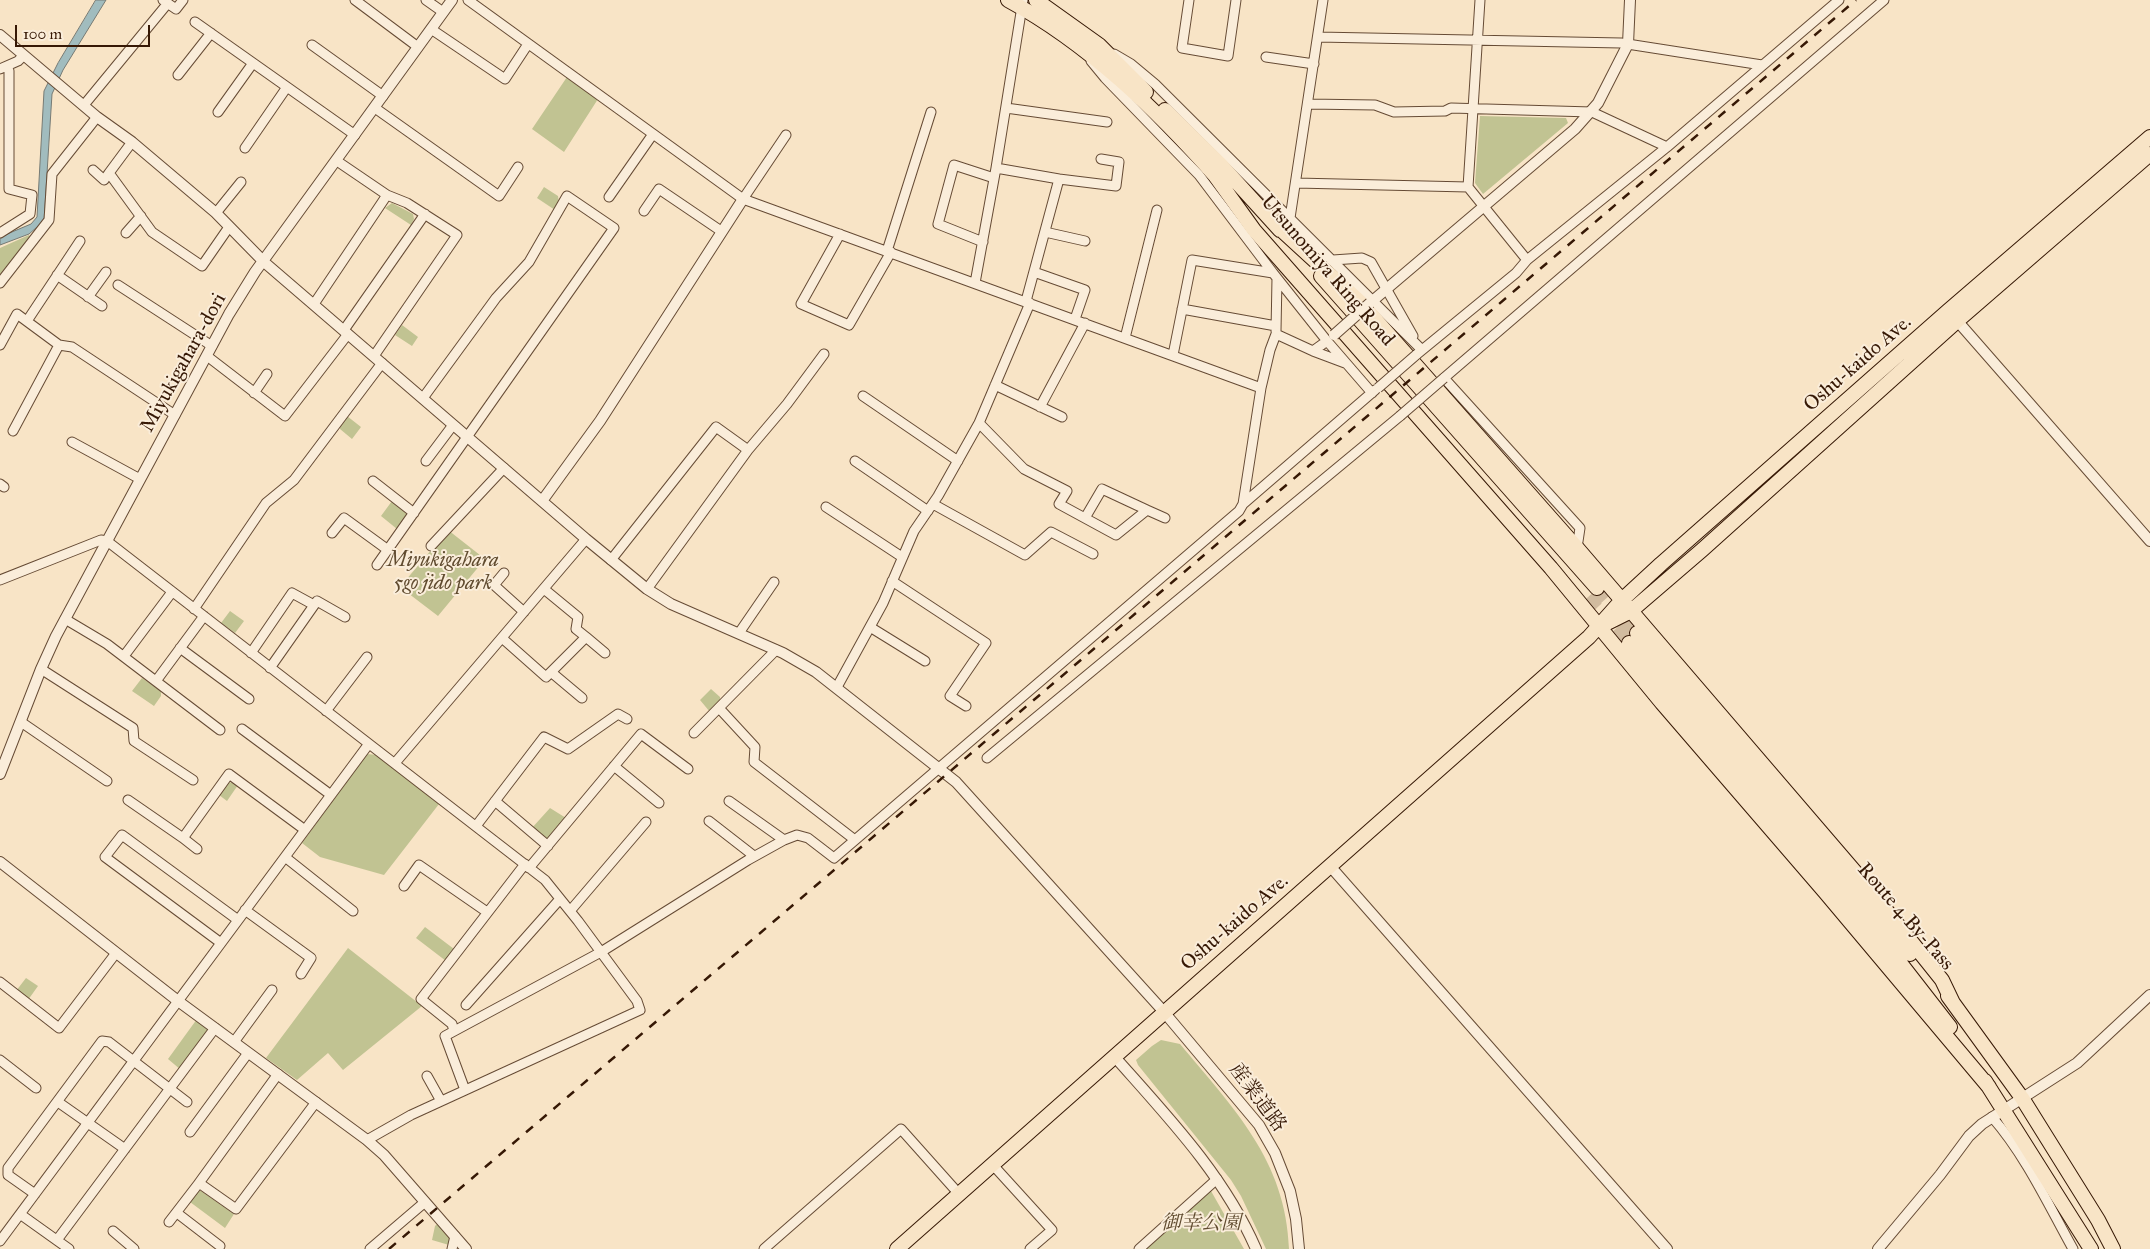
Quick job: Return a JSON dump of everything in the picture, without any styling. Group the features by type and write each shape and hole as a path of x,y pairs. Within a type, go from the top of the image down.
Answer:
{"highway":[{"name":"Utsunomiya Ring Road","path":"1008,0 1023,4 1130,88 1213,173 1592,593 1275,224 1221,165 1099,45 1036,0"},
{"name":"Oshu-kaido Ave.","path":"897,1249 1953,316 2150,137"},
{"name":"Oshu-kaido Ave.","path":"1953,316 2150,154"},
{"path":"1213,173 1241,214 1265,243 1551,568 1989,1087"},
{"path":"1275,224 1360,302 1577,548 1862,880 1942,980 1953,1003"},
{"name":"Route 4 By-Pass","path":"2091,1249 1956,1034 1901,964 1633,638 1953,1003 2022,1098 2098,1220 2113,1249"}],"street":[{"path":"84,105 165,2 176,9 183,0"},
{"path":"355,0 418,48"},
{"path":"426,0 443,12"},
{"name":"Miyukigahara-dori","path":"0,774 40,669 65,619 248,283 452,0"},
{"path":"468,0 743,199 1261,388"},
{"path":"1189,0 1182,48 1228,56 1236,0"},
{"path":"1290,218 1323,0"},
{"path":"1480,0 1468,188 1527,260"},
{"path":"1313,351 1331,338 1483,208 1592,112 1628,44 1630,0"},
{"path":"1242,504 1419,352 1516,273 1527,260 1667,147 1839,0"},
{"path":"987,758 1400,416 1884,0"},
{"path":"975,283 1023,4"},
{"path":"195,22 355,136"},
{"path":"431,29 505,80 528,44"},
{"path":"178,75 211,33"},
{"name":"産業道路","path":"0,35 97,117 132,142 216,214 264,262 467,438 647,589 671,604 776,650 816,672 956,782 1164,1012 1233,1092 1268,1138 1290,1191 1299,1249"},
{"path":"1318,37 1628,44 1762,65"},
{"path":"312,45 383,96"},
{"path":"1099,45 1131,64 1155,84 1333,260 1419,352"},
{"path":"1084,50 1105,78 1199,175 1275,276 1331,338 1348,364 1375,390"},
{"path":"3,67 18,61 23,56"},
{"path":"1266,58 1314,64"},
{"path":"218,112 253,63"},
{"path":"0,232 30,214 32,194 5,188 9,71 3,67"},
{"path":"245,148 287,87"},
{"path":"1308,104 1375,105 1394,112 1445,111 1451,108 1592,112 1667,147"},
{"path":"375,108 499,196 518,167"},
{"path":"1006,108 1107,122"},
{"path":"840,234 801,304 849,325 889,252 931,112"},
{"path":"0,283 49,220 52,174 97,117"},
{"path":"610,197 653,134"},
{"path":"542,501 600,421 721,231 786,135"},
{"path":"93,170 104,180 132,142"},
{"path":"996,168 1116,186 1119,162 1101,159"},
{"path":"337,161 387,195 407,203 457,235 374,356"},
{"path":"983,242 938,224 954,165 994,178"},
{"path":"109,173 152,232 202,266 229,227"},
{"path":"837,688 870,627 914,531 958,461 979,423 1028,302 1059,178"},
{"path":"216,214 241,182"},
{"path":"1296,183 1468,188"},
{"path":"644,211 659,189 721,231"},
{"path":"314,304 387,195"},
{"path":"378,565 614,228 567,196 529,262 496,298 423,398"},
{"path":"1125,338 1157,210"},
{"path":"207,356 285,416 346,332 425,214"},
{"path":"126,233 141,216"},
{"path":"1044,232 1085,241"},
{"path":"27,321 80,241"},
{"path":"1333,260 1367,259 1374,266 1419,352"},
{"path":"1173,355 1192,260 1275,276"},
{"path":"88,297 106,272"},
{"path":"1034,272 1085,290 1075,319"},
{"path":"57,275 102,306"},
{"path":"465,1090 445,1036 601,952 754,856 784,840 796,835 808,838 834,858 937,767 1239,511 1242,504 1261,388 1276,330 1275,276"},
{"path":"118,285 212,346"},
{"path":"1182,309 1276,330 1313,351 1348,364"},
{"path":"0,345 17,314 59,345 72,347 175,415"},
{"path":"1953,316 2150,541"},
{"path":"1040,407 1085,323"},
{"path":"13,431 59,345"},
{"path":"647,589 748,450 787,404 824,354"},
{"path":"194,609 266,503 294,480 382,363"},
{"path":"254,393 268,374"},
{"path":"1444,378 1580,528 1577,548"},
{"path":"995,386 1062,417"},
{"path":"863,396 958,461"},
{"path":"979,423 1024,469 1067,491 1059,504 1116,535 1147,510"},
{"path":"426,461 453,425"},
{"path":"611,560 716,427 748,450"},
{"path":"72,442 140,480"},
{"path":"855,461 930,507 1025,555 1051,532 1093,554"},
{"path":"430,546 504,468"},
{"path":"373,481 414,513"},
{"path":"1086,518 1102,489 1165,518"},
{"path":"826,507 902,558"},
{"path":"332,533 344,518 388,550"},
{"path":"396,763 586,539"},
{"path":"0,580 101,540 107,541 368,745 396,763 544,880 570,911 637,1001 640,1010 441,1101 366,1140"},
{"path":"504,573 494,585 524,612"},
{"path":"892,581 986,643 950,696 966,706"},
{"path":"739,633 774,582"},
{"path":"544,589 578,617 576,629 605,653"},
{"path":"124,656 172,592"},
{"path":"251,652 292,593 314,606"},
{"path":"270,668 317,601 345,617"},
{"path":"156,681 204,616"},
{"path":"65,619 124,656 220,730"},
{"path":"870,627 926,662"},
{"path":"502,638 546,677 586,637"},
{"path":"180,648 249,698"},
{"path":"694,733 776,650"},
{"path":"326,711 367,657"},
{"path":"40,669 133,728 134,741 193,780"},
{"path":"551,672 582,698"},
{"path":"719,708 755,747 754,762 855,840"},
{"path":"476,826 544,737 568,749 618,714 627,719"},
{"path":"20,722 107,781"},
{"path":"242,729 331,795"},
{"path":"454,1031 452,1024 420,999 487,912 527,866 548,846 641,734 688,769"},
{"path":"0,1241 368,745"},
{"path":"614,766 659,803"},
{"path":"183,838 229,774 305,830"},
{"path":"128,800 197,849"},
{"path":"495,801 548,846"},
{"path":"729,801 784,840"},
{"path":"709,821 754,856"},
{"path":"570,911 646,822"},
{"path":"221,943 105,857 122,835 238,920"},
{"path":"285,857 352,911"},
{"path":"0,862 178,1001 366,1140 384,1155 466,1249"},
{"path":"404,886 419,865 487,912"},
{"path":"1330,866 1667,1249"},
{"path":"466,1005 560,898"},
{"path":"245,910 311,958 301,974"},
{"path":"0,982 59,1028 116,953"},
{"path":"234,1042 272,990"},
{"path":"1878,1249 1940,1175 1969,1136 1992,1117 2077,1063 2150,995"},
{"path":"57,1240 215,1028"},
{"path":"35,1194 8,1174 8,1168 102,1041 109,1042 188,1102"},
{"path":"190,1132 248,1053"},
{"path":"1114,1056 1183,1136 1217,1179 1236,1208 1256,1249"},
{"path":"0,1060 36,1088"},
{"path":"169,1222 278,1074"},
{"path":"427,1076 441,1101"},
{"path":"58,1102 125,1149"},
{"path":"199,1183 236,1209 316,1102"},
{"path":"1992,1117 2002,1129 2047,1200 2073,1249"},
{"path":"764,1249 901,1129 959,1194"},
{"path":"992,1164 1052,1230 1030,1249"},
{"path":"1139,1249 1217,1179"},
{"path":"370,1249 425,1202"},
{"path":"177,1213 220,1246"},
{"path":"20,1214 69,1249"},
{"path":"0,1223 8,1230"},
{"path":"113,1232 134,1249"},
{"path":"452,1249 455,1236"}],"green space":[{"path":"567,77 598,99 564,152 532,129"},
{"path":"1480,116 1566,118 1568,123 1483,194 1475,183"},
{"path":"544,187 558,196 559,203 555,210 537,198"},
{"path":"392,203 413,214 414,219 411,225 385,208"},
{"path":"29,235 31,238 0,278 0,248"},
{"path":"402,325 418,337 412,346 395,335"},
{"path":"347,416 361,427 352,439 340,429"},
{"path":"392,501 406,510 407,514 397,529 381,516"},
{"name":"Miyukigahara 5go jido park","path":"448,530 485,559 438,616 400,587"},
{"path":"230,611 244,621 235,633 221,623"},
{"path":"142,678 161,691 161,696 154,706 132,691"},
{"path":"711,689 720,697 720,703 710,712 700,700"},
{"path":"367,754 377,755 439,804 384,875 320,857 302,843"},
{"path":"234,782 238,785 227,801 219,795 228,783"},
{"path":"550,808 566,818 546,842 531,829"},
{"path":"425,927 454,949 446,961 416,938"},
{"path":"348,948 422,1006 343,1070 328,1053 297,1080 266,1058"},
{"path":"26,978 38,986 28,1000 16,991"},
{"path":"197,1019 211,1030 181,1070 168,1059"},
{"path":"1161,1040 1180,1044 1219,1091 1253,1137 1267,1162 1278,1188 1286,1217 1289,1249 1266,1249 1241,1196 1231,1180 1138,1065 1136,1060"},
{"path":"198,1191 201,1191 234,1214 225,1228 190,1202"},
{"name":"御幸公園","path":"1200,1191 1211,1191 1244,1249 1137,1249"},
{"path":"437,1224 450,1238 449,1245 432,1240"}],"water":[{"path":"96,0 106,0 63,70 52,94 44,221 29,234 0,245 0,237 31,224 37,217 44,91 58,63"}],"tunnel":[{"path":"1597,588 1637,633"},
{"path":"1587,598 1629,643"}],"railway":[{"path":"389,1249 1856,0"}]}
